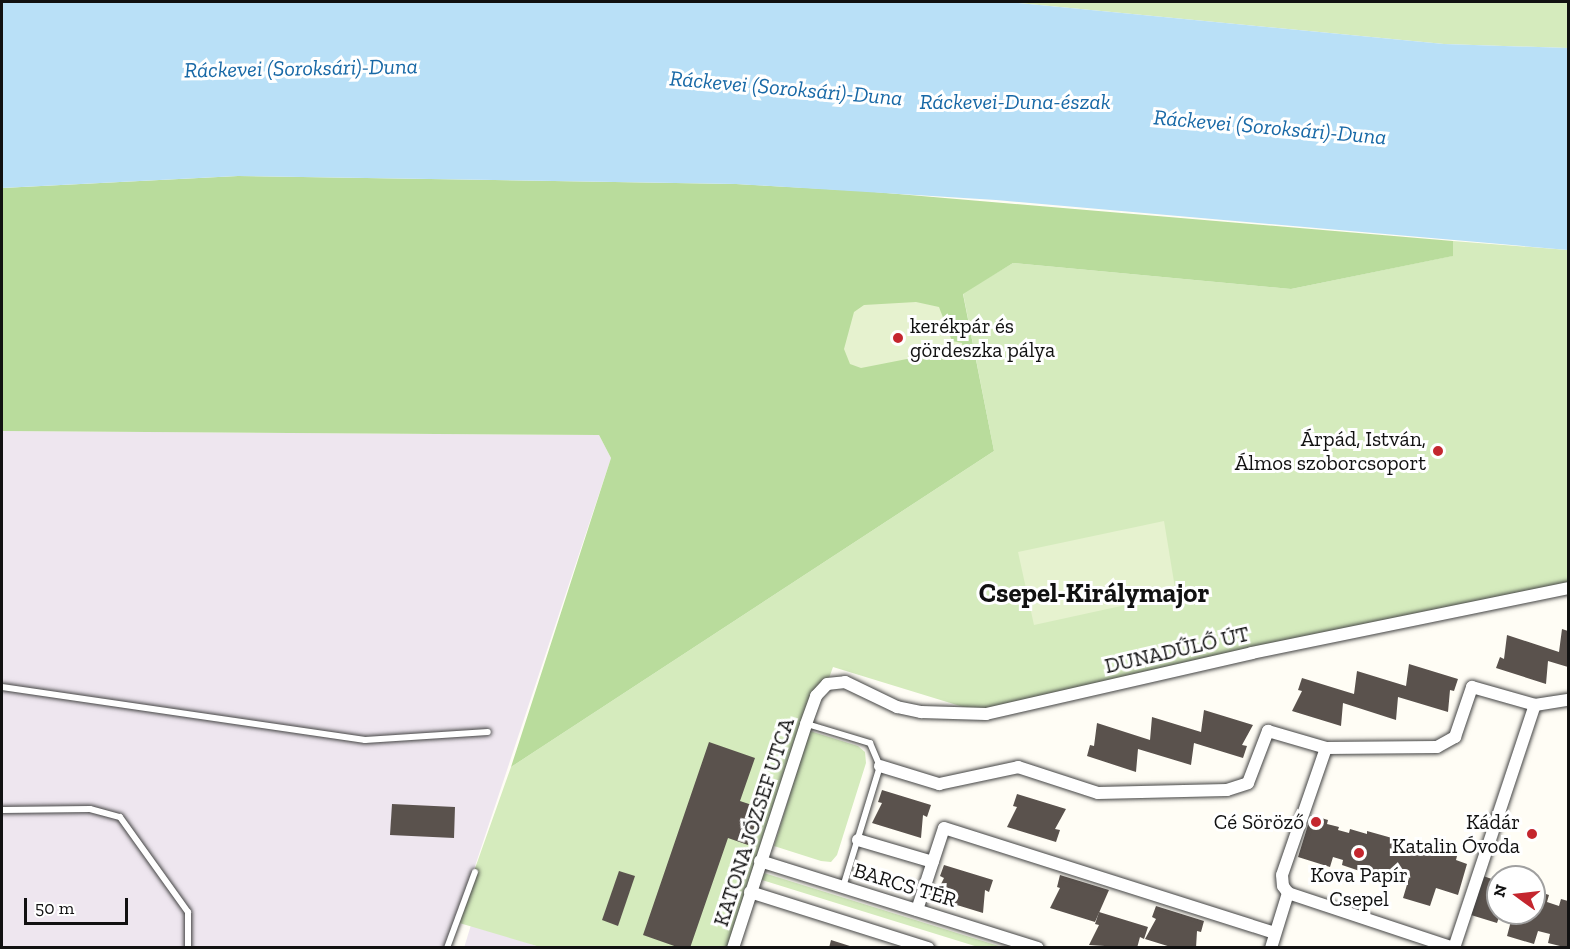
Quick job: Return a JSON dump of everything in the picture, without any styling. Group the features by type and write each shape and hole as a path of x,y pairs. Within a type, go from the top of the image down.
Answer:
{"street":[{"name":"DUNADŰLŐ ÚT","path":"812,708 820,689 837,681 897,707 921,712 986,714 1252,653 1569,588"},
{"path":"880,766 939,784 1018,767 1098,793 1227,790 1248,783 1268,731 1326,748 1437,747 1455,737 1472,687 1535,705 1569,700"},
{"path":"1288,893 1454,948 1535,705"},
{"name":"KATONA JÓZSEF UTCA","path":"733,948 812,708"},
{"path":"1271,948 1288,893 1282,875 1326,748"},
{"path":"917,910 944,828 1275,933"},
{"path":"858,840 933,862"},
{"name":"BARCS TÉR","path":"760,861 1038,948"},
{"path":"750,892 928,948"}],"lane":[{"path":"2,687 364,740 488,732"},
{"path":"806,724 870,743 880,766 843,886"},
{"path":"2,810 90,809 120,817 188,912 188,948"},
{"path":"447,948 475,872"}],"shaded area":[{"path":"2,431 599,435 611,458 448,947 2,948"},
{"path":"471,925 540,947 464,948"}],"green space":[{"path":"1009,2 1568,2 1568,48 1444,44"},
{"path":"238,176 736,184 863,191 1453,241 1453,256 1291,289 1013,263 963,294 994,451 511,767 611,458 599,435 2,431 2,188"},
{"path":"1453,241 1568,250 1568,587 996,717 833,667 810,731 858,746 865,752 866,763 837,855 831,862 821,861 774,846 807,739 731,947 540,947 456,922 511,767 994,451 963,293 1013,263 1291,289 1452,256"},
{"name":"kerékpár és gördeszka pálya","path":"916,302 939,307 952,341 962,343 963,348 861,368 850,364 844,349 854,312 864,305"},
{"path":"1164,521 1176,594 1034,625 1018,552"},
{"path":"764,873 1002,947 978,947 762,880"}],"water":[{"name":"Ráckevei-Duna-észak","path":"2,2 1009,2 1444,44 1568,48 1568,250 996,200 736,184 238,176 2,188"}],"building":[{"path":"1562,629 1568,631 1568,667 1548,661 1546,684 1496,668 1500,657 1504,659 1507,635 1559,652"},
{"path":"1409,664 1458,679 1454,691 1450,690 1448,712 1398,697 1396,720 1343,703 1341,726 1292,711 1302,691 1298,690 1302,678 1354,694 1357,671 1406,686"},
{"path":"1204,710 1253,725 1242,745 1247,746 1243,758 1194,743 1191,765 1138,749 1136,772 1087,756 1090,745 1094,746 1097,723 1150,740 1152,717 1201,732"},
{"path":"709,742 755,758 740,801 761,808 748,845 728,838 690,948 680,948 643,935"},
{"path":"882,790 931,805 927,817 923,815 921,838 872,823 882,803 878,802"},
{"path":"1017,794 1066,809 1055,829 1060,830 1056,842 1007,827 1017,807 1013,806"},
{"path":"392,804 455,807 454,838 390,835"},
{"path":"1311,815 1328,820 1327,824 1339,827 1338,830 1349,833 1350,829 1367,834 1367,831 1392,838 1390,842 1417,854 1418,849 1430,852 1431,848 1457,856 1456,860 1467,864 1458,895 1436,888 1430,906 1403,898 1409,878 1398,875 1395,883 1342,865 1343,860 1333,857 1330,867 1298,857"},
{"path":"944,865 993,880 989,892 985,890 983,913 934,898 944,878 940,876"},
{"path":"619,871 635,876 618,926 602,920"},
{"path":"1060,875 1109,890 1095,922 1050,908 1060,888 1057,887"},
{"path":"1483,876 1486,877 1486,920 1471,915"},
{"path":"1546,894 1549,895 1547,902 1559,906 1561,899 1568,901 1568,948 1548,943 1550,934 1538,931 1534,944 1507,936 1510,925 1546,925"},
{"path":"1156,906 1204,921 1201,932 1197,931 1196,948 1174,948 1145,939 1156,919 1152,917"},
{"path":"1099,912 1148,927 1144,939 1140,937 1137,948 1089,945 1099,925 1095,924"},
{"path":"831,940 853,947 853,948 829,948"}],"place":[{"name":"kerékpár és gördeszka pálya","path":"898,338"},
{"name":"Árpád, István, Álmos szoborcsoport","path":"1438,451"},
{"name":"Cé Söröző","path":"1316,822"},
{"name":"Kádár Katalin Óvoda","path":"1532,834"},
{"name":"Kova Papír Csepel","path":"1359,853"}],"district":[{"name":"Csepel-Királymajor","path":"1094,594"}],"water label":[{"name":"Ráckevei (Soroksári)-Duna","path":"301,68"},
{"name":"Ráckevei (Soroksári)-Duna","path":"786,88"},
{"name":"Ráckevei (Soroksári)-Duna","path":"1270,127"}]}
